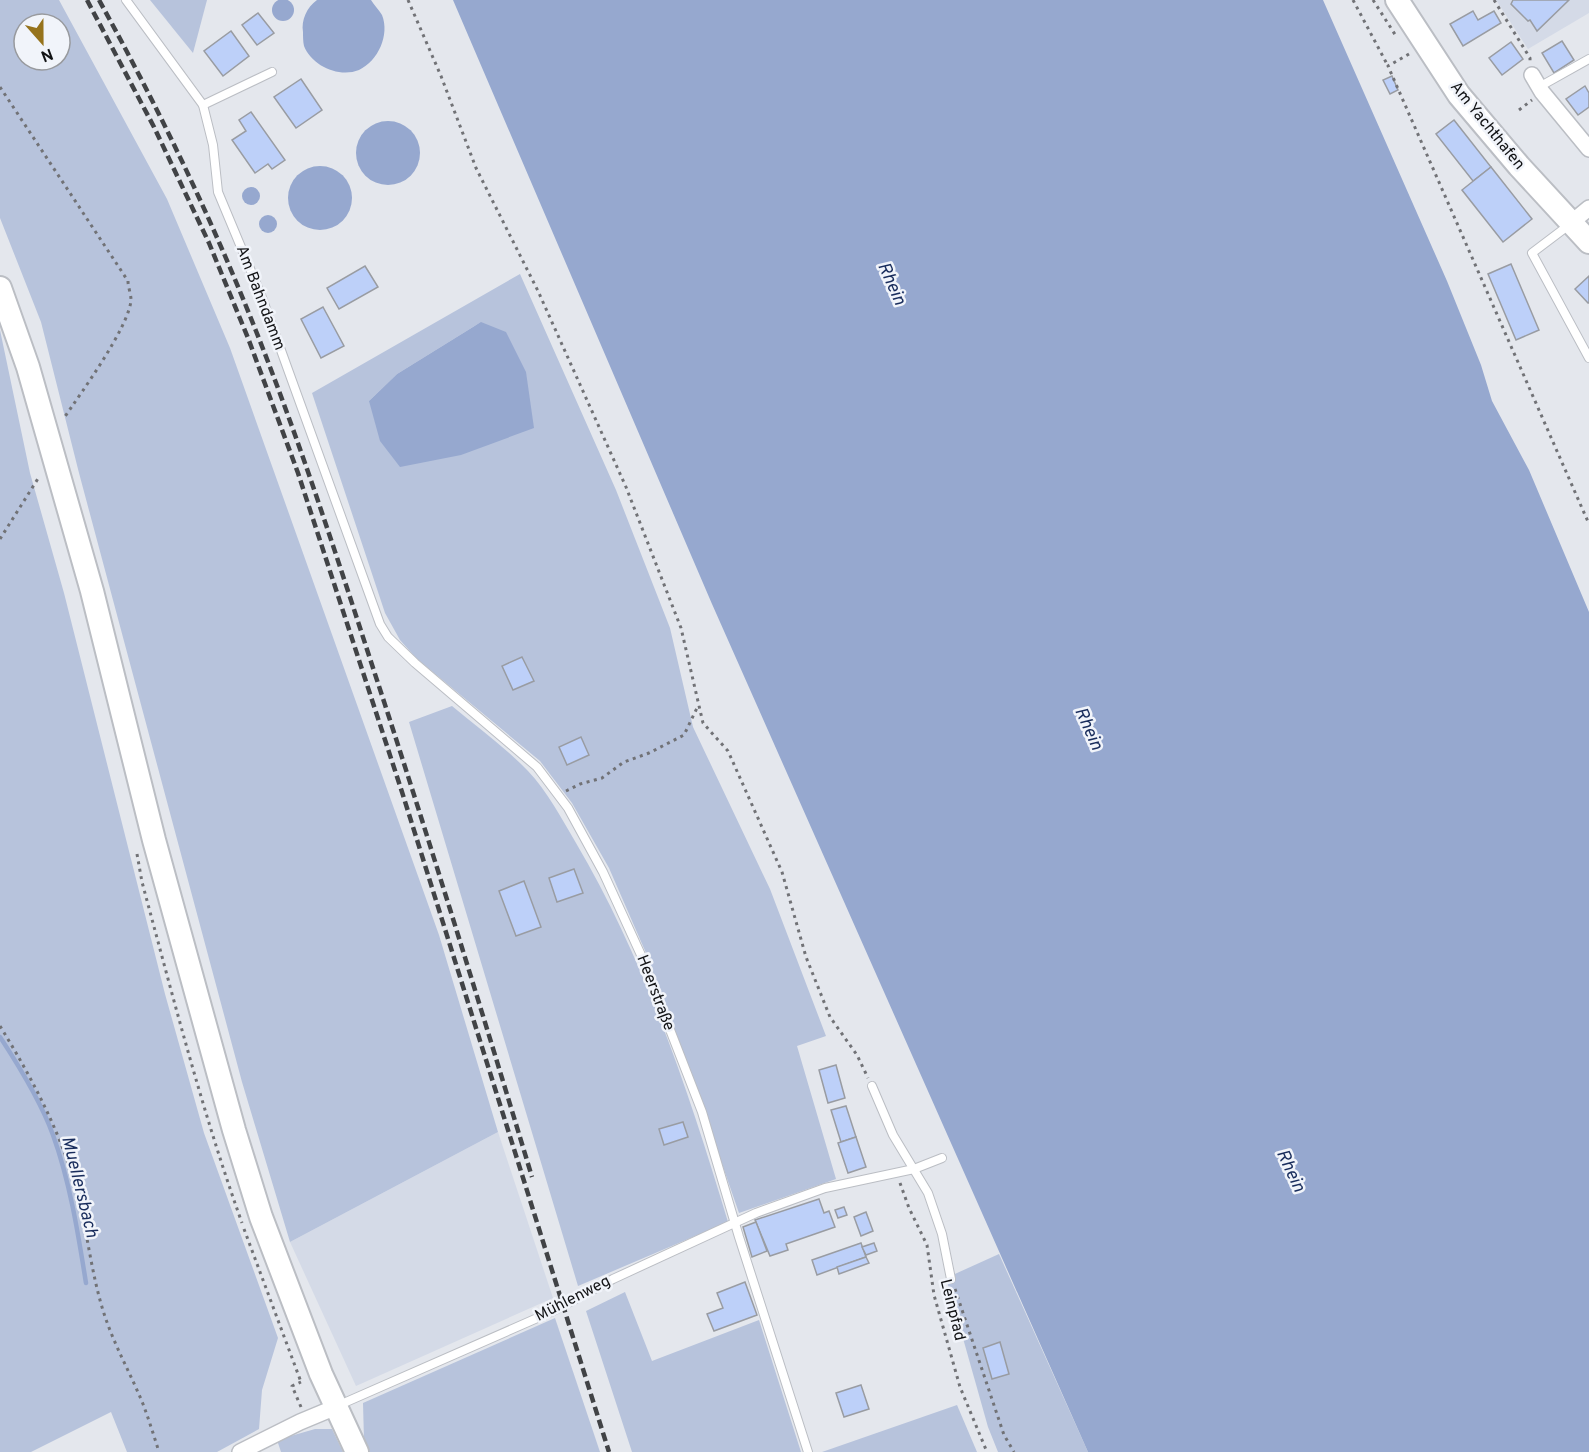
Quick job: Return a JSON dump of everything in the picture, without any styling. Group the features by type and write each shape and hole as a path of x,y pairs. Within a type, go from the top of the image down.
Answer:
{"main road":[{"name":"Am Yachthafen","path":"1396,0 1459,94 1519,166 1581,215 1589,242"},
{"path":"0,288 28,367 92,591 154,840 234,1130 261,1217 321,1374 357,1452"}],"street":[{"path":"1535,81 1589,149"},
{"name":"Mühlenweg","path":"240,1452 336,1407"}],"lane":[{"name":"Am Bahndamm","path":"126,0 202,105 213,145 218,192 268,314 374,610"},
{"path":"1535,81 1589,58"},
{"path":"202,105 272,72"},
{"path":"1581,215 1532,253 1589,358"},
{"name":"Heerstraße","path":"374,610 388,637 415,663 537,767 559,794 603,873 641,955 702,1112 808,1452"},
{"path":"872,1086 904,1157 928,1193 951,1279"},
{"name":"Mühlenweg","path":"336,1407 551,1312 613,1279 782,1203 825,1188 914,1169 942,1158"}],"path":[{"path":"408,0 441,76 476,168 538,291 626,487 681,628 703,723 728,751 782,872 806,957 830,1017 857,1055 872,1086"},
{"path":"1353,0 1388,66 1589,524"},
{"path":"1494,0 1530,58"},
{"path":"1388,66 1408,54"},
{"path":"0,87 128,281 130,300 125,317 109,350 64,418"},
{"path":"0,539 39,477"},
{"path":"559,794 580,784 602,778 624,762 649,753 684,735 698,706"},
{"path":"0,1026 30,1075 54,1123 76,1189 85,1223 93,1273 108,1324 143,1405 159,1452"},
{"name":"Leinpfad","path":"897,1173 909,1208 927,1245 934,1295 957,1378 987,1452"},
{"path":"951,1279 1005,1435 1014,1452"},
{"path":"306,1420 292,1386 321,1374"}],"shaded area":[{"path":"0,0 59,0 66,12 12,12 12,72 72,72 72,24 167,199 230,348 439,935 498,1132 290,1242 242,1082 79,473 41,322 0,218"},
{"path":"150,0 207,0 193,53"},
{"path":"1496,0 1589,0 1589,13 1528,49"},
{"path":"520,274 616,490 670,628 693,727 770,889 826,1036 797,1046 836,1179 739,1213 646,953 609,868 572,803 540,761 416,658 400,640 385,613 312,393","holes":["481,322 369,401 397,374"]},
{"path":"0,330 30,473 64,593 165,994 204,1133 278,1338 262,1390 259,1429 217,1452 127,1452 111,1412 31,1452 0,1452"},
{"path":"452,706 510,754 535,779 560,815 601,888 644,980 663,1028 698,1124 728,1222 578,1286 409,722"},
{"path":"498,1132 553,1298 356,1386 290,1242"},
{"path":"999,1254 1088,1452 998,1452 988,1427 946,1278"},
{"path":"625,1292 652,1361 759,1320 801,1452 632,1452 586,1311"},
{"path":"555,1318 600,1452 370,1452 364,1440 363,1403"},
{"path":"957,1405 977,1452 822,1452"},
{"path":"315,1429 332,1429 343,1452 281,1452 277,1440"}],"water":[{"path":"283,-1 291,2 294,10 291,18 283,21 275,18 272,10 275,2"},
{"path":"317,0 371,0 382,15 384,31 381,47 366,66 351,72 335,71 320,64 308,53 304,44 303,23 308,10"},
{"name":"Rhein","path":"453,0 1323,0 1447,281 1481,365 1492,401 1529,470 1589,612 1589,1452 1088,1452 712,604"},
{"path":"382,121 394,121 411,130 418,141 420,153 418,165 411,176 394,185 382,185 370,180 361,171 356,159 356,147 361,135 370,126"},
{"path":"314,166 326,166 343,175 350,186 352,198 350,210 343,221 326,230 314,230 302,225 293,216 288,204 288,192 293,180 302,171"},
{"path":"251,187 257,190 260,196 257,202 251,205 245,202 242,196 245,190"},
{"path":"268,215 274,218 277,224 274,230 268,233 262,230 259,224 262,218"},
{"path":"481,322 506,332 526,372 534,428 461,455 400,467 380,441 369,401 397,374"}],"building":[{"path":"1513,0 1569,0 1537,31 1530,20 1528,21 1511,4"},
{"path":"1473,11 1478,20 1494,11 1501,23 1463,46 1450,24"},
{"path":"258,13 274,33 257,45 242,25"},
{"path":"231,31 249,56 223,76 204,51"},
{"path":"1562,41 1574,60 1554,73 1542,53"},
{"path":"1511,42 1523,59 1502,75 1489,58"},
{"path":"1392,76 1398,90 1390,94 1383,80"},
{"path":"301,79 322,110 296,128 274,97"},
{"path":"1585,86 1589,93 1589,107 1578,115 1566,99"},
{"path":"251,112 285,160 272,169 268,164 255,173 232,140 246,131 239,120"},
{"path":"1454,120 1491,167 1473,181 1436,134"},
{"path":"1491,167 1532,219 1503,242 1462,190"},
{"path":"1511,264 1539,330 1516,340 1488,274"},
{"path":"365,266 378,287 339,309 327,288"},
{"path":"1589,276 1589,303 1588,303 1575,289"},
{"path":"323,307 344,346 321,358 301,319"},
{"path":"522,657 534,681 513,690 502,666"},
{"path":"581,737 589,755 567,765 559,747"},
{"path":"574,869 583,893 557,902 549,878"},
{"path":"524,881 541,927 516,936 499,891"},
{"path":"836,1065 845,1098 828,1103 819,1070"},
{"path":"846,1106 856,1137 841,1142 831,1110"},
{"path":"683,1122 688,1137 664,1145 659,1129"},
{"path":"856,1137 866,1167 848,1173 838,1143"},
{"path":"819,1199 824,1213 829,1211 835,1227 786,1244 788,1250 770,1256 755,1220"},
{"path":"844,1207 847,1215 838,1218 835,1210"},
{"path":"866,1212 873,1231 861,1236 854,1217"},
{"path":"756,1222 767,1251 752,1257 743,1227"},
{"path":"861,1243 866,1257 817,1275 812,1260"},
{"path":"874,1243 877,1251 866,1255 862,1247"},
{"path":"866,1257 869,1263 839,1274 837,1267"},
{"path":"745,1282 757,1315 714,1331 707,1314 723,1308 717,1293"},
{"path":"1000,1342 1009,1374 992,1379 983,1348"},
{"path":"861,1385 869,1409 844,1417 836,1393"}],"waterway":[{"name":"Muellersbach","path":"0,1037 36,1097 53,1135 69,1189 86,1283"}],"railway":[{"path":"87,0 154,127 209,243 248,338 298,473 402,792 609,1452"},
{"path":"99,0 163,122 202,204 239,288 288,415 415,797 532,1177"}]}
